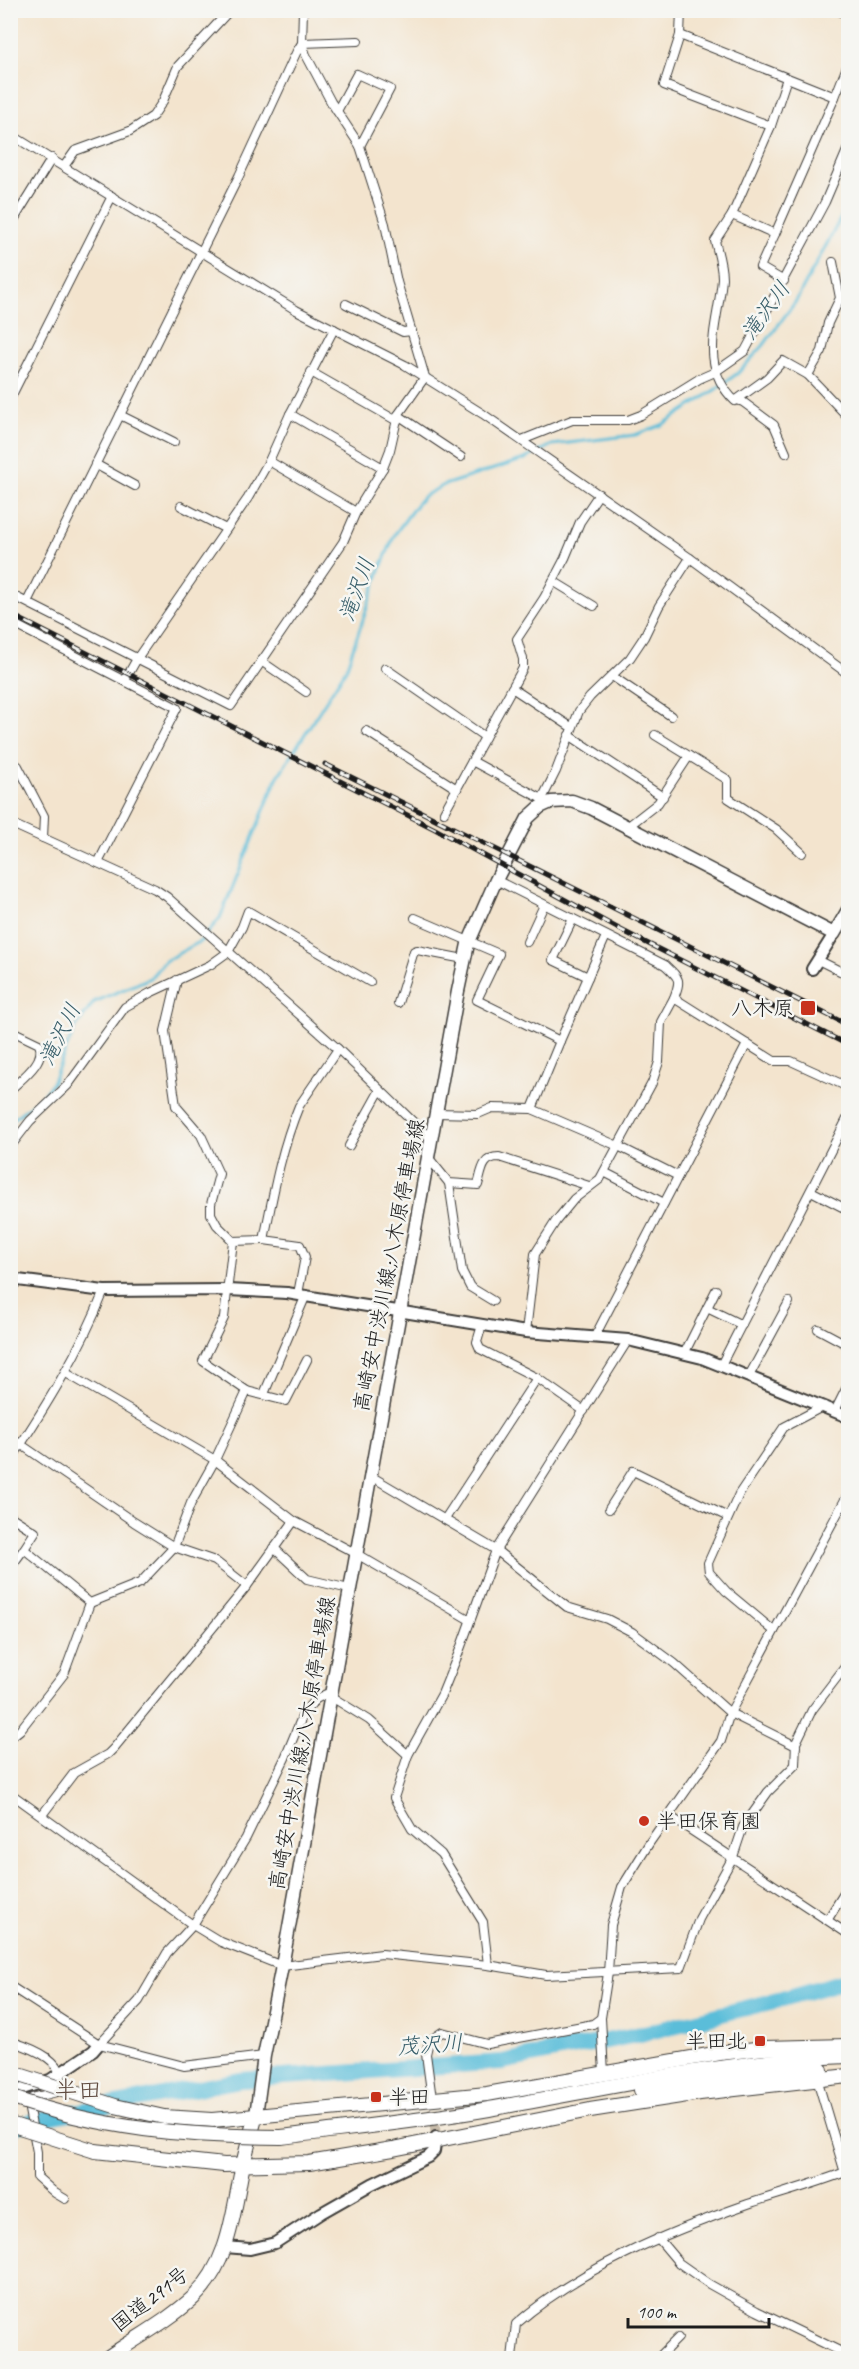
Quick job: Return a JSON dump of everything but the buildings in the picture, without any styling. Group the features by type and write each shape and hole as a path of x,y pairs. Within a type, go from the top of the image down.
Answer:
{"highway":[{"path":"10,2072 115,2106 164,2117 212,2120 487,2094 720,2053 764,2048 849,2046"},
{"path":"10,2095 34,2105 131,2129 206,2136 281,2137 439,2117 719,2066 849,2056"},
{"path":"534,2101 725,2079 849,2068"},
{"path":"10,2124 95,2151 165,2160 243,2166 309,2163 590,2110 849,2076"},
{"name":"国道291号","path":"114,2357 195,2296 216,2268 233,2220 256,2115"}],"main road":[{"path":"543,802 572,801 591,808 834,934 847,914"},
{"name":"高崎安中渋川線;八木原停車場線","path":"256,2115 263,2062 464,959 496,880 528,818 543,802"}],"street":[{"path":"65,165 75,151 130,131 153,116 163,101 178,66 230,10"},
{"path":"10,594 231,706 343,542 356,512 383,468 398,418 425,376 397,282 385,224 360,146 337,111 302,44 303,10"},
{"path":"681,10 680,34 664,85 771,126"},
{"path":"837,10 849,15"},
{"path":"680,34 835,97"},
{"path":"302,44 358,41"},
{"path":"27,603 302,44"},
{"path":"784,281 760,267 849,64"},
{"path":"337,111 357,74 390,89 360,146"},
{"path":"786,453 774,425 727,393 716,374 712,349 722,274 715,241 732,215 771,126 787,78"},
{"path":"10,134 65,165 296,310 425,376 599,494 849,674"},
{"path":"522,440 572,420 628,420 699,379 716,374 745,351 825,202 849,148"},
{"path":"10,226 52,158"},
{"path":"10,399 112,196"},
{"path":"732,215 775,234"},
{"path":"808,375 822,351 828,323 840,297 833,262"},
{"path":"346,304 403,332 412,331"},
{"path":"125,680 138,657 248,498 270,461 310,372 334,329"},
{"path":"737,400 767,378 783,361 808,375 849,417"},
{"path":"310,372 398,418 461,457"},
{"path":"290,414 383,468"},
{"path":"120,415 174,442"},
{"path":"270,461 356,512"},
{"path":"95,464 135,486"},
{"path":"444,813 524,663 517,639 553,581 580,522 599,494"},
{"path":"181,506 226,529"},
{"path":"472,761 543,802 579,711 630,658 644,637 659,606 690,558"},
{"path":"553,581 594,606"},
{"path":"10,622 177,708 98,863"},
{"path":"261,661 306,692"},
{"path":"385,668 485,737"},
{"path":"612,676 671,716"},
{"path":"512,688 663,797"},
{"path":"366,731 457,789"},
{"path":"655,735 728,780 728,798 776,829 802,853"},
{"path":"626,828 663,797 689,756"},
{"path":"10,760 18,766 44,816 44,838"},
{"path":"10,823 155,889 167,897 338,1050 432,1140"},
{"path":"496,880 665,965 678,977 680,983 662,1022 659,1062 652,1083 600,1179 589,1186 556,1221 535,1254 526,1332"},
{"path":"527,942 544,904"},
{"path":"10,1147 30,1122 68,1086 125,1007 210,965 228,952 248,911 370,982"},
{"path":"415,918 499,954 477,1000 560,1041"},
{"path":"573,920 553,960 588,977"},
{"path":"834,934 815,965 849,975"},
{"path":"532,1109 606,936"},
{"path":"398,1003 414,951 464,959"},
{"path":"177,980 165,1031 176,1106 201,1135 219,1174 211,1204 211,1214 217,1225 233,1241 264,1240 300,1245 305,1257 302,1295 264,1394"},
{"path":"674,998 774,1060 791,1061 849,1087"},
{"path":"10,1029 39,1044 41,1048 41,1054 35,1064 11,1088"},
{"path":"594,1338 747,1044"},
{"path":"264,1240 280,1159 295,1116 299,1106 338,1050"},
{"path":"349,1146 380,1090"},
{"path":"437,1113 478,1114 492,1108 532,1109 618,1146 678,1176"},
{"path":"721,1365 849,1117"},
{"path":"428,1157 449,1183 462,1271 470,1287 493,1301"},
{"path":"449,1183 478,1185 484,1162 491,1157 499,1157 589,1186"},
{"path":"604,1172 664,1203"},
{"path":"811,1191 849,1210"},
{"path":"233,1241 224,1318 203,1361 247,1391 286,1401 307,1360"},
{"path":"10,1279 104,1292 228,1290 302,1295 526,1332 628,1340 721,1365 849,1417"},
{"path":"684,1354 716,1290"},
{"path":"10,1461 66,1373 90,1327 104,1292"},
{"path":"749,1376 789,1302"},
{"path":"707,1308 742,1325"},
{"path":"482,1325 477,1342 480,1349 537,1378 584,1411"},
{"path":"818,1329 849,1345"},
{"path":"488,1965 483,1922 441,1854 412,1829 393,1798 408,1755 442,1694 496,1550 628,1340"},
{"path":"66,1373 215,1460 294,1521 355,1553 470,1620"},
{"path":"445,1519 537,1378"},
{"path":"835,1411 849,1384"},
{"path":"10,1738 20,1730 64,1674 90,1603 140,1583 174,1547 191,1503 215,1460 247,1391"},
{"path":"774,1631 726,1591 709,1572 708,1563 739,1494 784,1427 824,1406"},
{"path":"10,1437 174,1547 215,1562 247,1586"},
{"path":"609,1509 633,1471 728,1517"},
{"path":"369,1475 496,1550 567,1607 607,1619 632,1632 674,1663 730,1713 796,1746"},
{"path":"604,2073 601,2018 608,1973 610,1925 622,1887 668,1815 721,1741 730,1713 849,1494"},
{"path":"10,1516 35,1532 10,1568"},
{"path":"42,1815 74,1773 108,1754 114,1748 247,1586 294,1521"},
{"path":"274,1548 307,1579 349,1589"},
{"path":"24,1549 90,1603"},
{"path":"10,1793 193,1925 221,1942 282,1966 382,1954 488,1965 546,1975 681,1968 699,1919 733,1857 743,1827 768,1792 795,1765 796,1746 812,1710 839,1674 847,1669"},
{"path":"10,2095 50,2080 93,2051 139,2001 167,1953 193,1925 246,1838 290,1749 304,1712 316,1699 326,1694 330,1696 369,1720 408,1755"},
{"path":"668,1815 849,1934"},
{"path":"828,1919 849,1887"},
{"path":"10,1986 99,2044 184,2066 263,2062"},
{"path":"432,2099 426,2054 429,2041 442,2032 487,2044 594,2024 601,2018"},
{"path":"10,2041 32,2048 50,2058 59,2073 61,2085 57,2092 32,2098 29,2110 37,2152 37,2177 65,2199"},
{"path":"512,2358 516,2324 542,2301 658,2238 747,2205 847,2172 818,2079"},
{"path":"225,2247 250,2249 275,2244 321,2213 372,2184 428,2157 434,2151 436,2138"},
{"path":"658,2238 679,2263 709,2284 758,2311 849,2355"},
{"path":"658,2358 678,2338"}],"waterway":[{"name":"滝沢川","path":"10,1121 41,1098 52,1083 74,1030 94,1002 150,978 165,961 201,941 220,918 277,778 346,669 381,567 395,534 424,496 444,485 525,459 552,445 635,435 662,425 712,392 738,373 763,346 796,301 843,214 848,199"},
{"name":"茂沢川","path":"13,2127 49,2117 240,2080 502,2062 641,2034 848,1980"}],"tunnel":[{"path":"433,2109 436,2137"}],"railway":[{"path":"10,614 435,829 619,929 848,1045"},
{"path":"325,764 848,1025"}],"place":[{"name":"八木原","path":"808,1008"},
{"name":"半田保育園","path":"644,1821"},
{"name":"半田北","path":"760,2041"},
{"name":"半田","path":"376,2097"}],"district":[{"name":"半田","path":"78,2090"}]}
